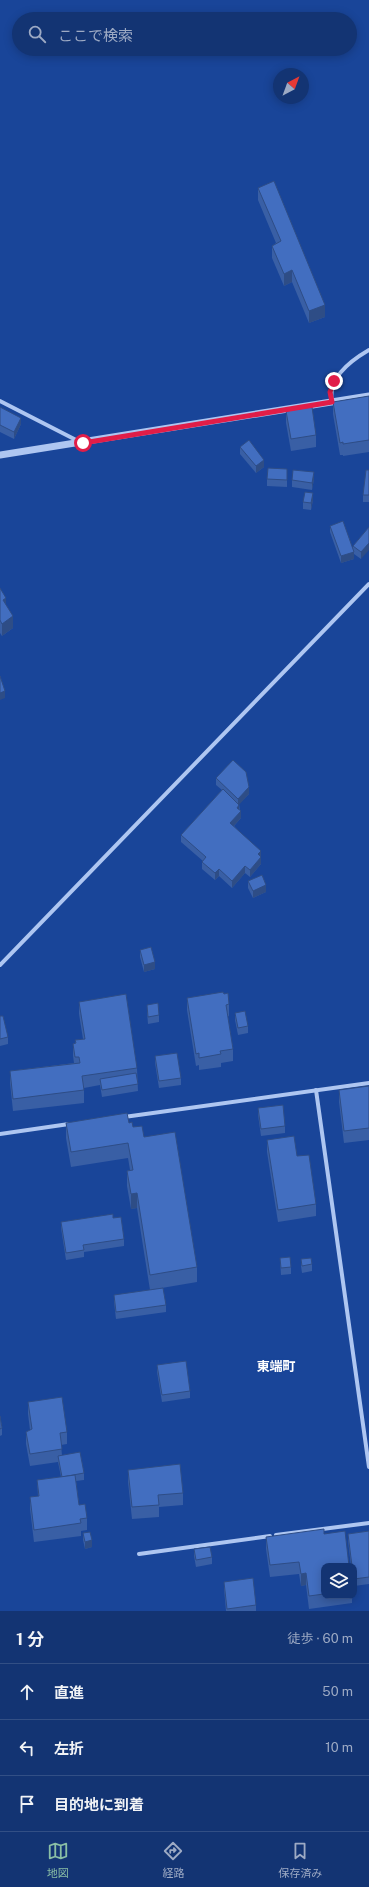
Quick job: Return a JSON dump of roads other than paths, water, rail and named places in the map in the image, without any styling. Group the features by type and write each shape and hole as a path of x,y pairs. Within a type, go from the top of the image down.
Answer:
{"street":[{"path":"332,402 330,392 334,381 350,363 369,350"},
{"path":"0,455 83,443 369,396"},
{"path":"0,401 83,443"},
{"path":"0,965 369,584"},
{"path":"119,1117 369,1083"},
{"path":"316,1090 369,1467"},
{"path":"0,1134 71,1124"},
{"path":"139,1554 369,1523"}],"district":[{"name":"東端町","path":"276,1366"}]}
